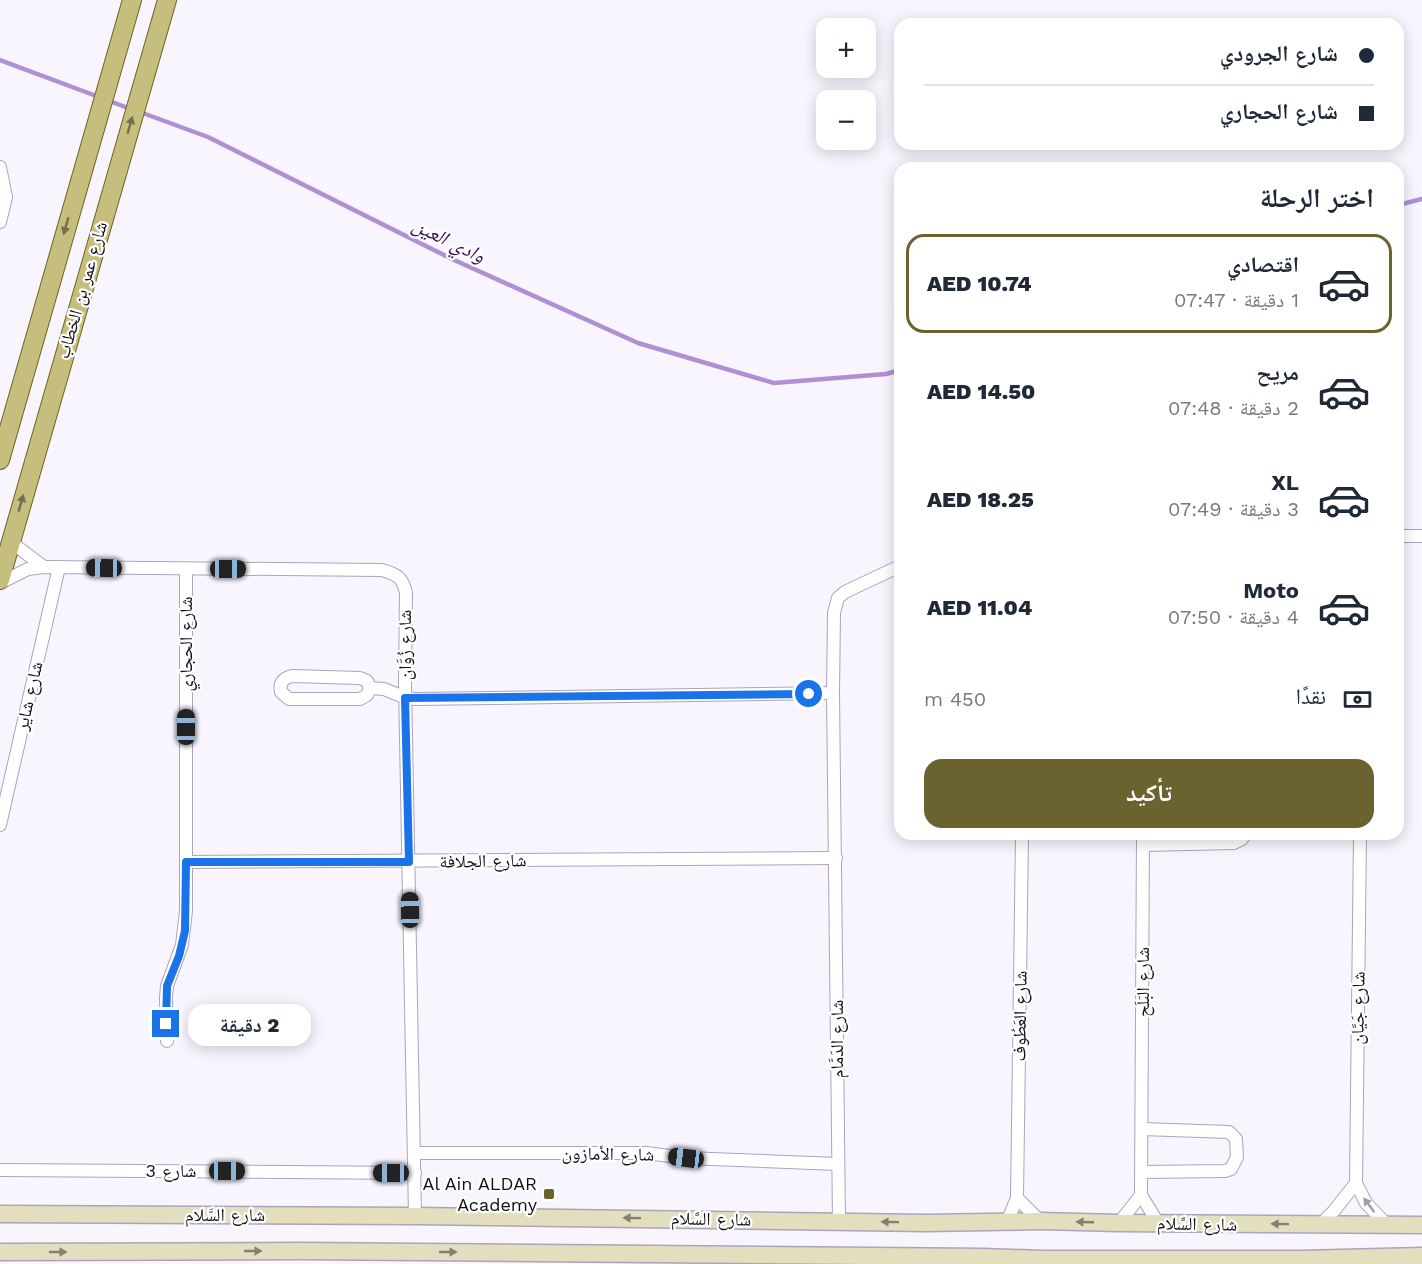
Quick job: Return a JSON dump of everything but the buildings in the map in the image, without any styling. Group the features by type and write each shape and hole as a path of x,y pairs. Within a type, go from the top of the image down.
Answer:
{"main road":[{"name":"شارع عمر بن الخطاب","path":"0,581 113,181 167,0"},
{"name":"شارع عمر بن الخطاب","path":"0,460 130,5"}],"street":[{"path":"0,167 6,196 0,222"},
{"path":"1404,536 1422,537"},
{"path":"10,542 44,567"},
{"name":"شارع زُوَّان","path":"0,581 28,569 59,567 382,570 399,577 404,583 406,592 405,698 416,1216"},
{"name":"شارع شاير","path":"0,825 59,567"},
{"name":"شارع الحجاري","path":"167,1041 167,986 179,956 185,931 186,569"},
{"name":"شارع الدَمَّام","path":"838,1221 834,613 838,598 856,585 894,569"},
{"path":"292,676 360,678 367,681 370,688 367,695 360,699 289,699 283,695 280,688 284,679 292,676"},
{"path":"370,688 390,690 405,698 833,693"},
{"name":"شارع العَطُوف","path":"1007,1222 1017,1198 1022,840"},
{"path":"1143,840 1234,843 1240,840"},
{"name":"شارع البَلَح","path":"1141,1195 1143,840"},
{"name":"شارع جَيَّان","path":"1356,1183 1360,840"},
{"name":"شارع الجلافة","path":"186,862 836,858"},
{"path":"1142,1130 1229,1132 1236,1138 1236,1157 1231,1169 1225,1171 1142,1172"},
{"name":"شارع الأمازون","path":"414,1153 646,1153 686,1158 837,1164"},
{"name":"شارع 3","path":"0,1170 414,1173"},
{"path":"1320,1225 1356,1183 1366,1203 1386,1224"},
{"path":"1119,1223 1141,1195 1158,1223"},
{"path":"1017,1198 1040,1221"},
{"name":"شارع السَّلام","path":"0,1214 416,1216 926,1223 1040,1221 1422,1225"},
{"name":"شارع السَّلام","path":"0,1252 215,1257 1041,1262 1414,1259"}],"waterway":[{"name":"وادي العين","path":"0,60 99,97"},
{"name":"وادي العين","path":"107,100 133,110"},
{"name":"وادي العين","path":"140,112 208,137 452,259 638,343 774,383 894,372"},
{"name":"وادي العين","path":"1404,204 1422,199"}],"place":[{"name":"Al Ain ALDAR Academy","path":"549,1194"}],"route":[{"path":"166,1024 167,986 179,956 185,931 186,862 409,862 405,698 809,694"}]}
